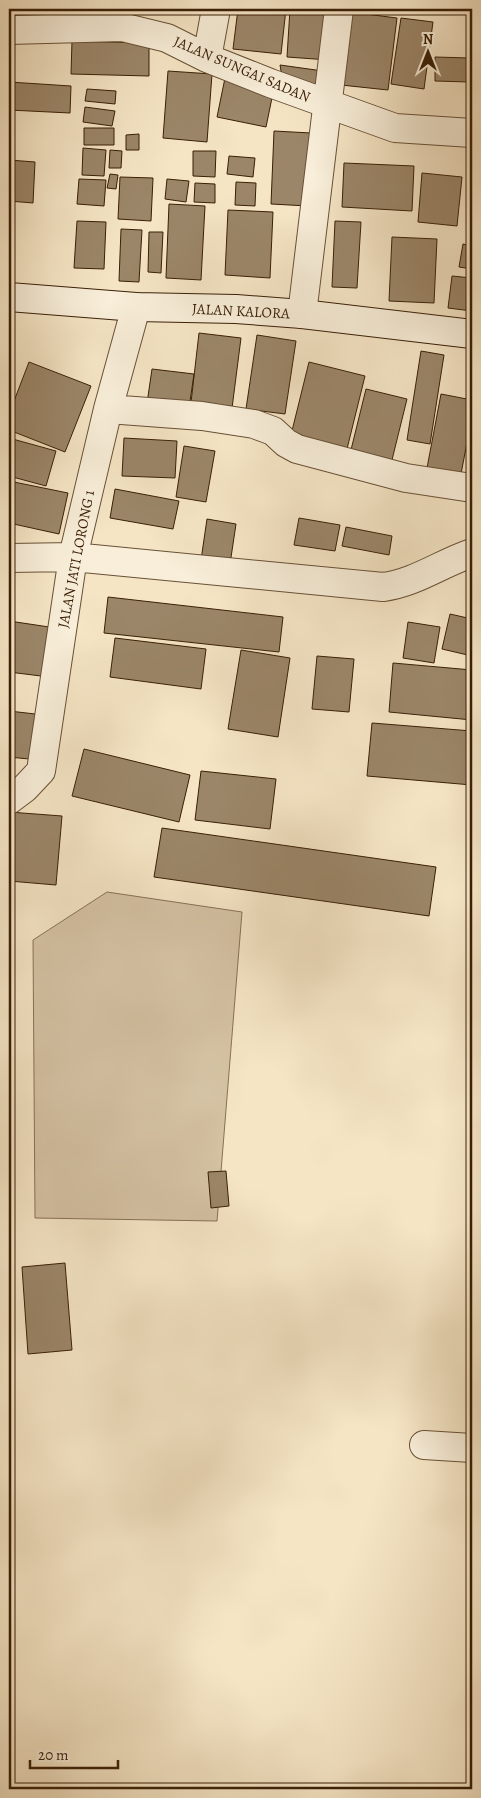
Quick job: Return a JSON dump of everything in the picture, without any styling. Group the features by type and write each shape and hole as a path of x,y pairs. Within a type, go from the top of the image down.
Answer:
{"street":[{"path":"207,58 216,9"},
{"path":"302,314 339,9"},
{"name":"JALAN SUNGAI SADAN","path":"17,23 122,27 167,38 207,58 327,105 395,128 472,133"},
{"name":"JALAN KALORA","path":"9,296 136,307 236,309 302,314 472,334"},
{"name":"JALAN JATI LORONG 1","path":"9,800 26,788 42,771 74,557 108,409 136,307"},
{"path":"108,409 202,416 254,424 273,431 286,443 297,449 406,478 472,488"},
{"path":"9,558 74,557 383,587 400,585 456,558 472,553"},
{"path":"424,1445 472,1448"}],"shaded area":[{"path":"107,892 242,912 217,1221 35,1218 33,940"}],"building":[{"path":"36,9 113,9 113,18 36,18"},
{"path":"238,9 286,9 281,54 233,49"},
{"path":"290,9 333,9 329,60 287,57"},
{"path":"392,9 435,9 434,13"},
{"path":"350,12 397,18 388,90 341,85"},
{"path":"401,18 433,22 424,89 391,84"},
{"path":"72,41 149,43 149,76 71,74"},
{"path":"435,57 470,58 469,82 435,81"},
{"path":"280,65 323,71 316,84 283,82"},
{"path":"168,71 212,74 207,142 163,138"},
{"path":"225,78 274,88 266,127 217,117"},
{"path":"9,82 71,86 70,113 9,110"},
{"path":"87,89 116,91 115,104 85,101"},
{"path":"85,107 115,111 112,126 83,122"},
{"path":"84,128 114,128 114,145 84,145"},
{"path":"274,131 311,133 308,206 271,204"},
{"path":"139,134 139,150 126,150 126,135"},
{"path":"83,148 106,150 104,176 82,175"},
{"path":"110,150 122,151 121,168 109,168"},
{"path":"193,151 216,151 215,177 193,176"},
{"path":"229,156 255,158 253,177 227,174"},
{"path":"9,160 35,162 33,203 9,201"},
{"path":"344,163 414,166 412,211 342,207"},
{"path":"422,173 462,177 457,226 418,222"},
{"path":"110,174 118,175 116,189 107,188"},
{"path":"120,177 153,178 151,221 118,219"},
{"path":"79,179 106,180 104,206 77,204"},
{"path":"167,179 189,181 186,202 165,199"},
{"path":"236,182 256,183 255,206 235,205"},
{"path":"195,183 215,184 215,203 194,202"},
{"path":"169,204 205,206 201,280 166,278"},
{"path":"228,210 273,212 270,278 225,275"},
{"path":"77,221 106,222 104,269 74,268"},
{"path":"335,221 361,222 357,288 332,287"},
{"path":"121,229 142,230 139,282 119,281"},
{"path":"149,232 163,232 161,273 148,272"},
{"path":"392,237 437,239 434,303 389,301"},
{"path":"463,244 472,246 472,269 459,267"},
{"path":"452,276 472,278 472,311 448,308"},
{"path":"199,333 241,338 231,416 190,411"},
{"path":"257,335 296,341 285,414 246,409"},
{"path":"421,351 444,355 430,444 407,440"},
{"path":"29,362 91,386 65,452 9,430 9,414"},
{"path":"309,362 365,376 345,457 289,443"},
{"path":"152,369 194,374 188,415 146,410"},
{"path":"366,389 407,399 390,468 349,458"},
{"path":"441,394 472,400 472,416 461,474 427,468"},
{"path":"9,438 56,451 46,486 9,476"},
{"path":"124,438 177,441 175,478 122,476"},
{"path":"184,446 215,451 206,502 176,497"},
{"path":"9,481 68,493 59,534 9,523"},
{"path":"115,489 179,501 173,529 110,518"},
{"path":"299,518 340,525 335,551 294,545"},
{"path":"207,519 236,524 230,564 201,560"},
{"path":"346,527 392,536 389,555 342,546"},
{"path":"108,597 283,617 279,652 104,633"},
{"path":"450,614 472,619 472,656 442,649"},
{"path":"9,621 56,628 49,677 9,672"},
{"path":"408,622 440,627 434,663 403,658"},
{"path":"115,638 206,649 201,689 110,677"},
{"path":"241,650 290,658 278,737 228,729"},
{"path":"317,656 354,659 349,712 312,709"},
{"path":"393,663 472,670 472,720 389,712"},
{"path":"9,711 44,715 39,760 9,757"},
{"path":"372,723 472,731 472,785 367,776"},
{"path":"84,749 190,775 179,822 72,796"},
{"path":"201,771 276,779 270,829 195,820"},
{"path":"9,812 62,816 56,885 9,881"},
{"path":"162,828 436,867 429,916 154,877"},
{"path":"226,1171 229,1206 211,1208 208,1172"},
{"path":"65,1263 72,1350 28,1354 22,1267"}]}
